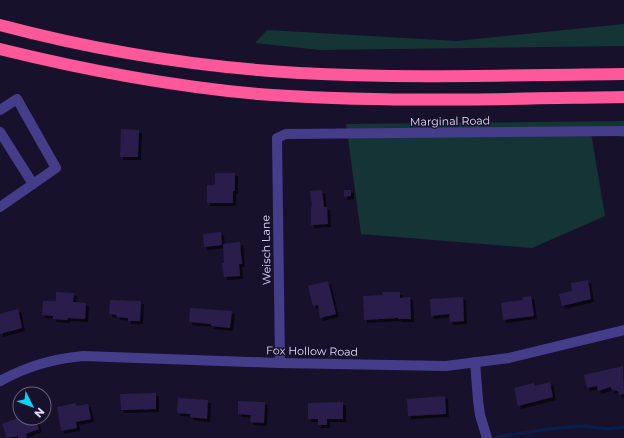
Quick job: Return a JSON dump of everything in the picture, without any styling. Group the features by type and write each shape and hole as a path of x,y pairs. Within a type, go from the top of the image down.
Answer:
{"highway":[{"path":"0,24 23,31 100,48 179,61 297,73 418,76 624,74"},
{"path":"0,49 95,71"},
{"path":"0,56 180,85 296,96 448,100 624,97"}],"street":[{"path":"0,110 18,100 56,168 0,207"},
{"name":"Marginal Road","path":"277,138 286,134 624,130"},
{"path":"0,132 32,184"},
{"name":"Weisch Lane","path":"277,138 280,363"},
{"name":"Fox Hollow Road","path":"0,382 16,373 36,365 59,358 83,356 280,363 446,366 508,358 624,330"},
{"path":"475,362 480,415 487,438"}],"green space":[{"path":"624,24 624,46 319,50 255,43 267,30 457,41"},
{"path":"624,121 624,137 591,133 605,216 532,248 361,234 346,124"}],"building":[{"path":"121,129 139,130 138,157 120,157"},
{"path":"215,173 235,173 233,203 207,203 207,185 215,185"},
{"path":"322,190 324,207 327,207 328,224 311,225 312,207 310,191"},
{"path":"344,190 351,190 351,196 344,197"},
{"path":"221,232 222,245 204,247 203,234"},
{"path":"240,242 242,264 239,264 240,276 224,277 222,263 224,263 223,244"},
{"path":"588,280 591,299 562,306 559,294 572,291 571,283"},
{"path":"328,281 336,314 320,318 318,305 313,306 308,286"},
{"path":"56,292 74,293 73,302 86,303 85,319 53,319 53,316 42,315 43,301 56,301"},
{"path":"382,292 400,292 400,298 410,297 411,319 398,318 364,320 363,296 383,295"},
{"path":"531,296 534,316 503,320 501,303 523,300 522,297"},
{"path":"463,297 464,321 450,322 449,314 431,316 430,299"},
{"path":"110,300 141,301 140,321 128,321 128,318 116,317 117,315 109,314"},
{"path":"190,308 232,311 230,328 211,326 211,324 189,322"},
{"path":"18,309 22,328 0,334 0,314"},
{"path":"623,366 624,394 619,395 618,391 612,390 611,387 598,391 597,386 587,388 584,375"},
{"path":"550,382 553,397 518,406 514,388 534,383 535,386"},
{"path":"156,393 156,409 121,410 120,394"},
{"path":"445,396 446,414 408,416 407,399"},
{"path":"178,398 208,400 207,419 190,417 190,414 177,413"},
{"path":"238,401 265,402 264,423 250,422 251,415 238,414"},
{"path":"343,402 343,419 327,419 327,425 318,425 318,419 308,419 308,403"},
{"path":"76,403 76,406 88,404 91,419 76,422 77,428 61,431 57,407"},
{"path":"12,420 12,426 38,426 39,429 26,434 27,437 18,438 18,436 7,438 2,424"}],"waterway":[{"path":"496,437 548,429 582,426 609,429 624,427"}]}
